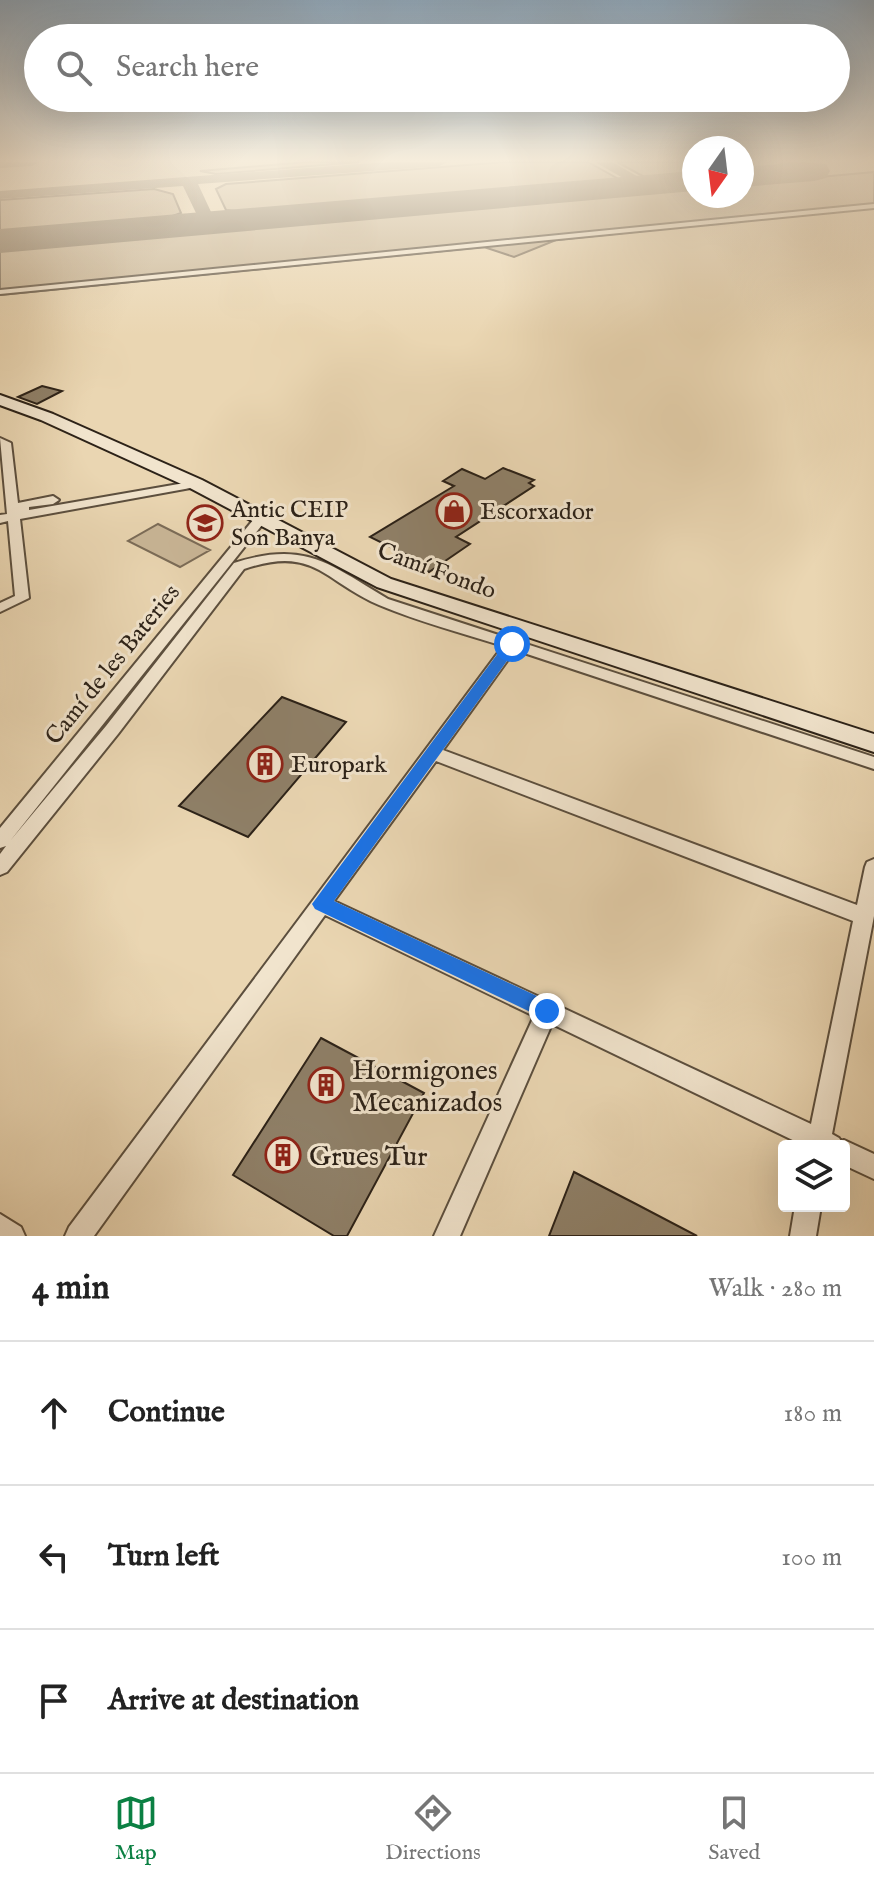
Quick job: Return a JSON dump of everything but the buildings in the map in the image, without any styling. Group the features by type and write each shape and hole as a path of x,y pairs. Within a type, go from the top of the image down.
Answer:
{"street":[{"path":"0,292 735,220"},
{"name":"Camí Fondo","path":"0,400 47,417 196,484 384,583 874,743"},
{"path":"0,441 6,443 11,516 22,598 0,608"},
{"path":"11,516 196,484"},
{"name":"Camí de les Bateries","path":"0,841 262,517"},
{"path":"0,867 112,730 239,566 261,557 286,554 311,561 383,602 874,763"},
{"path":"78,1236 512,644"},
{"path":"433,753 864,916"},
{"path":"823,1140 874,867"},
{"path":"321,904 814,1140"},
{"path":"447,1236 547,1011"},
{"path":"850,1155 874,1167"},
{"path":"803,1236 807,1212"},
{"path":"0,1227 12,1236"}],"shaded area":[{"path":"0,220 156,220 0,233"},
{"path":"334,220 723,220 0,290 0,249"},
{"path":"752,220 556,240 514,257 484,247 0,295 80,284"},
{"path":"158,524 210,550 180,567 128,541"}],"taxiway":[{"path":"177,226 198,220"}],"runway":[{"path":"0,241 247,220"}],"place":[{"name":"Escorxador","path":"454,511"},
{"name":"Antic CEIP Son Banya","path":"205,523"},
{"name":"Europark","path":"265,764"},
{"name":"Hormigones Mecanizados","path":"326,1085"},
{"name":"Grues Tur","path":"283,1155"}],"route":[{"path":"512,644 321,904 547,1011"}]}
